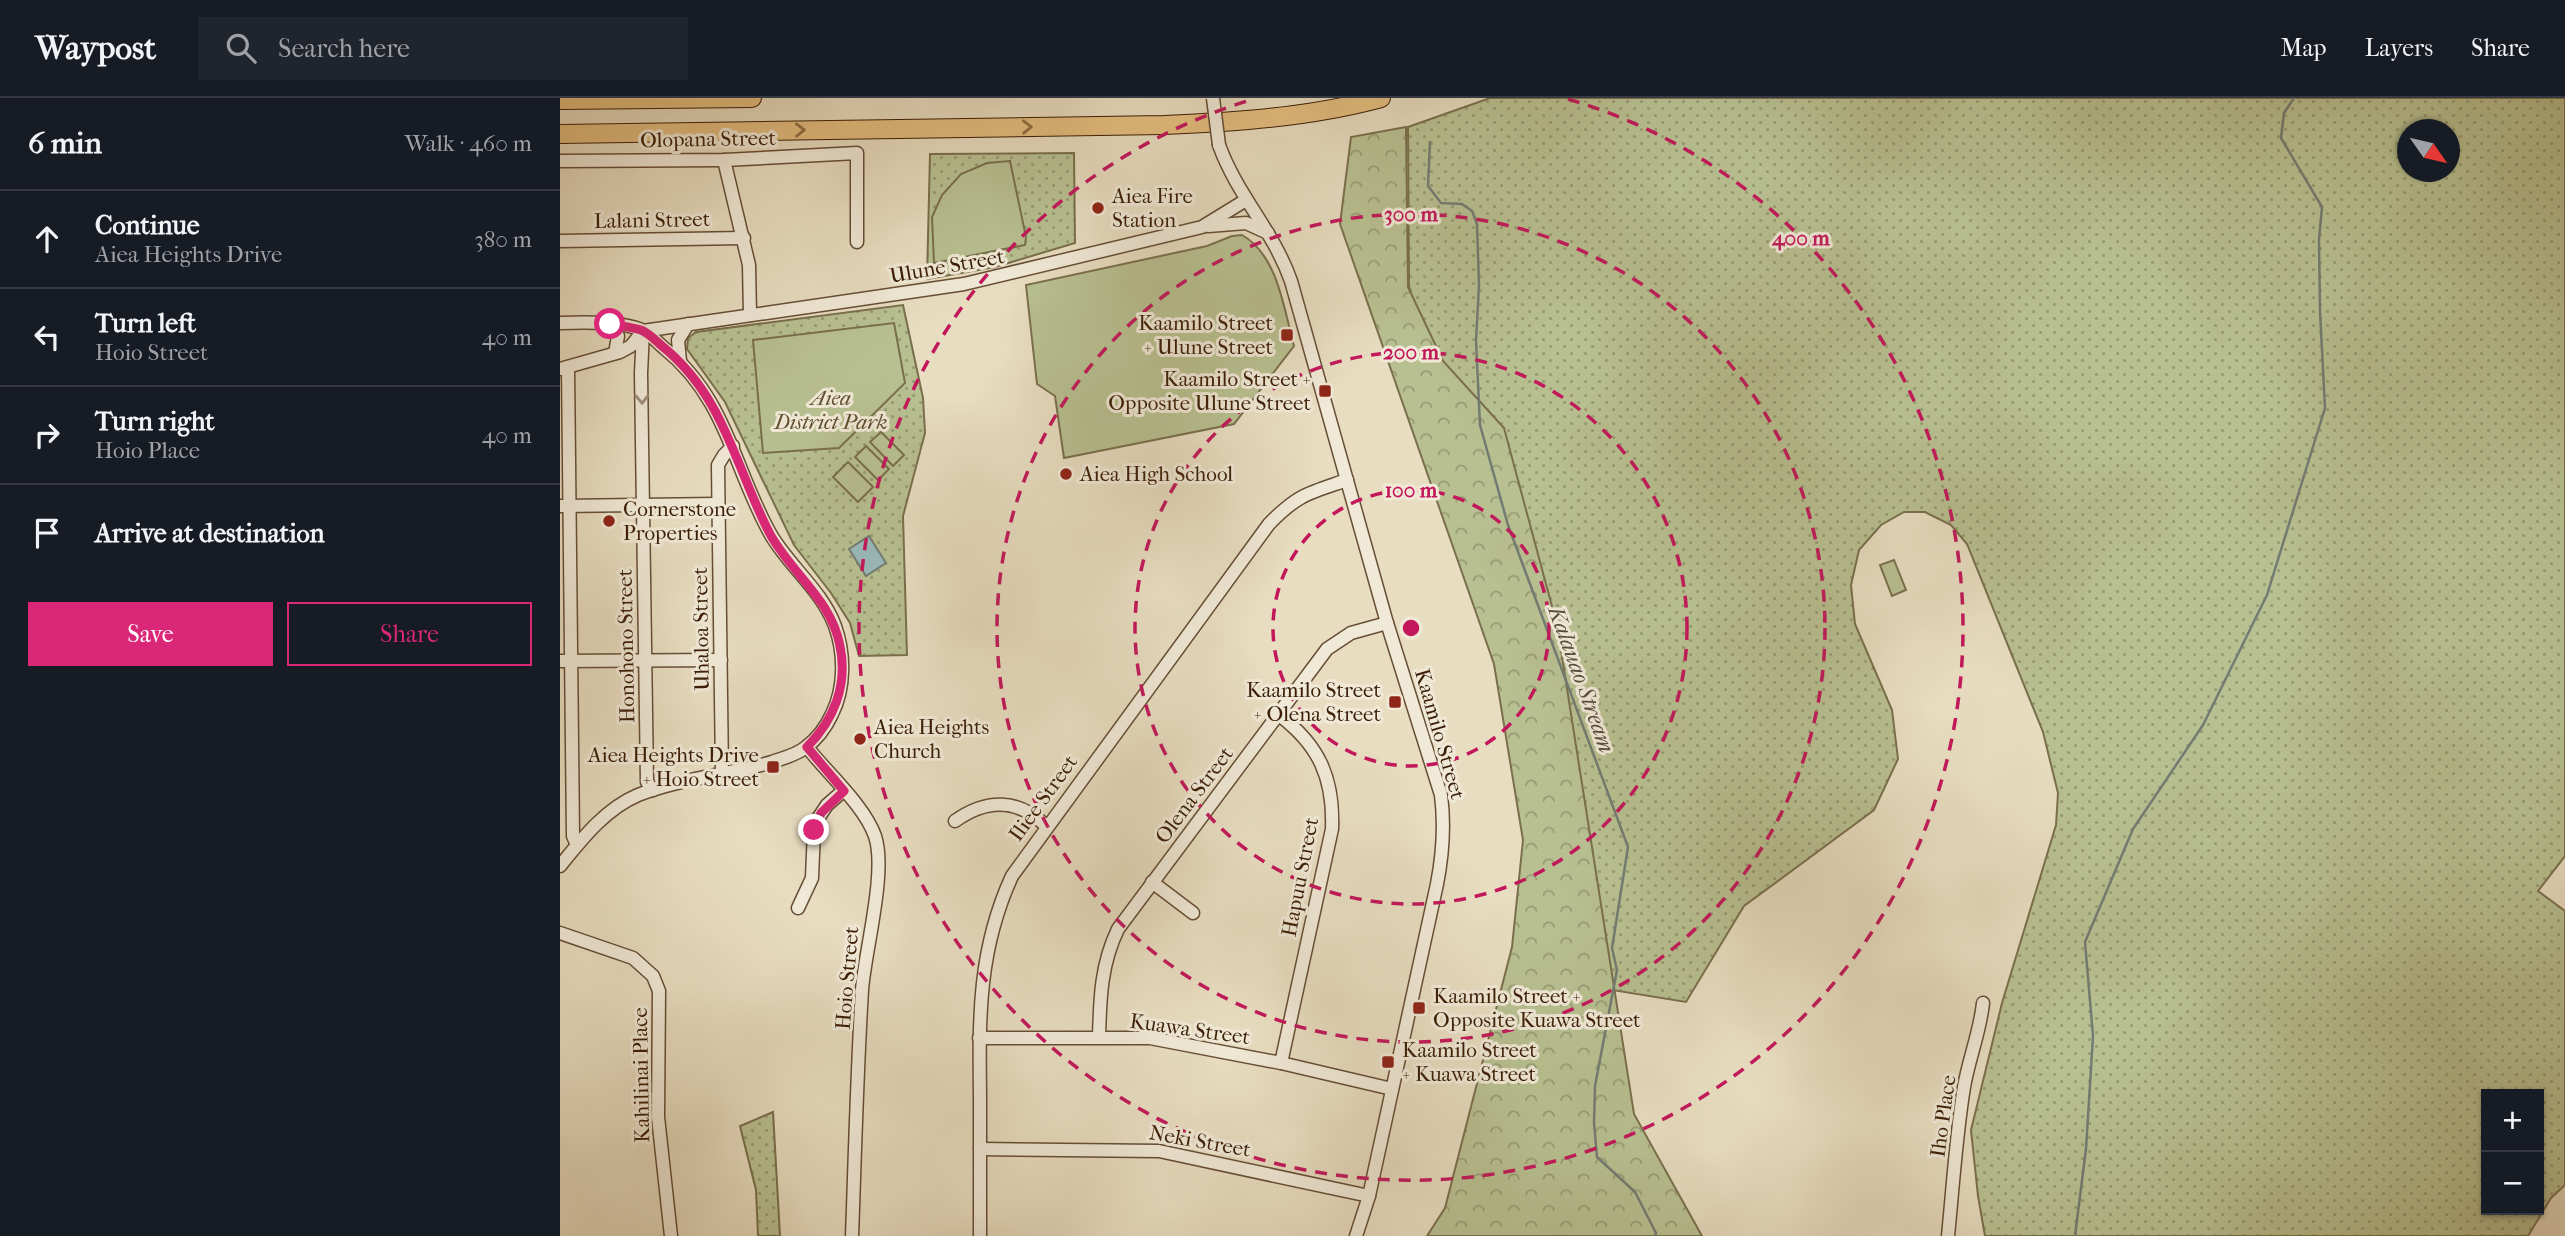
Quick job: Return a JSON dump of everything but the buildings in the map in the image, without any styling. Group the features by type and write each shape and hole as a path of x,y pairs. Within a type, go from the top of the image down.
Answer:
{"highway":[{"path":"560,100 752,98"},
{"path":"560,134 1164,125 1249,119 1381,98"}],"street":[{"name":"Kaamilo Street","path":"1213,98 1219,145 1226,163 1246,200 1282,254 1291,281 1387,622 1441,795 1444,845 1437,884 1369,1196 1356,1236"},
{"name":"Olopana Street","path":"560,162 724,160 857,153 858,242"},
{"path":"724,160 749,265 750,314"},
{"name":"Ulune Street","path":"643,331 964,285 1202,227 1246,200"},
{"path":"1202,227 1246,223 1271,235"},
{"name":"Lalani Street","path":"560,241 744,238"},
{"path":"560,323 610,324 643,331 680,361 698,382 733,446 771,535 827,610 840,647 841,681 838,698 823,731 807,747 760,766 637,796 609,813 560,866"},
{"path":"610,324 618,336 618,352"},
{"path":"680,361 678,340 688,324"},
{"path":"577,845 573,836 565,661 564,368 631,346 643,331"},
{"name":"Honohono Street","path":"643,331 641,373 647,782 653,790"},
{"path":"618,352 634,358 641,373"},
{"name":"Uhaloa Street","path":"722,774 719,465 733,446"},
{"name":"Iliee Street","path":"980,1236 979,1038 985,957 993,924 1012,876 1269,524 1289,503 1306,493 1347,480"},
{"path":"564,506 718,504"},
{"name":"Olena Street","path":"1099,1037 1101,979 1107,950 1118,929 1327,649 1351,633 1387,622"},
{"path":"565,661 721,660"},
{"name":"Hapuu Street","path":"1279,715 1297,728 1318,755 1329,785 1333,807 1332,829 1281,1063"},
{"name":"Hoio Street","path":"807,747 866,820 875,836 878,856 862,987 852,1236"},
{"path":"798,908 813,878 814,830 817,820 827,805 844,791"},
{"path":"954,821 983,806 1001,804 1019,807 1046,826"},
{"path":"1152,882 1194,913"},
{"name":"Kahilinai Place","path":"560,933 633,958 653,976 659,991 658,1117 671,1236"},
{"name":"Iho Place","path":"1948,1236 1963,1096 1980,1027 1983,1003"},
{"name":"Kuawa Street","path":"979,1038 1161,1039 1392,1089"},
{"name":"Neki Street","path":"980,1149 1159,1151 1369,1196"}],"green space":[{"path":"1490,98 2565,98 2565,856 2538,891 2565,911 2565,1185 2551,1198 2544,1210 2544,1089 2481,1089 2481,1215 2541,1215 2528,1236 1985,1236 1971,1130 2002,1003 2056,825 2058,793 2043,732 1967,544 1951,525 1925,512 1904,512 1881,525 1859,550 1851,585 1855,624 1892,710 1898,759 1874,810 1744,906 1686,1002 1581,985 1550,807 1409,286 1408,127"},
{"path":"1406,127 1408,287 1443,361 1504,428 1557,625 1634,1114 1702,1236 1427,1236 1445,1208 1512,947 1523,840 1494,664 1340,224 1351,137"},
{"path":"1074,153 1075,243 995,267 927,279 930,154"},
{"path":"1010,161 1026,237 1025,245 934,263 932,217 942,195 961,174 987,163"},
{"path":"1242,235 1254,244 1272,269 1294,346 1234,424 1064,458 1055,396 1037,384 1026,285 1207,246"},
{"name":"Aiea District Park","path":"903,305 923,398 925,433 903,516 907,655 859,656 850,623 794,545 725,402 687,349 688,338 696,332"},
{"path":"894,323 905,383 839,448 763,453 753,340"},
{"path":"881,432 904,455 893,466 870,442"},
{"path":"866,446 889,469 878,480 855,457"},
{"path":"848,462 873,487 858,502 833,477"},
{"path":"1894,560 1906,590 1892,596 1880,565"},
{"path":"773,1112 780,1236 758,1236 756,1190 740,1126"}],"water":[{"path":"869,536 886,563 866,576 849,549"}],"waterway":[{"path":"2075,1236 2086,1149 2093,1036 2085,942 2133,829 2203,725 2267,595 2325,408 2320,311 2319,240 2322,207 2281,138 2284,113 2294,98"},
{"name":"Kalauao Stream","path":"1430,142 1428,186 1441,203 1462,204 1472,211 1477,224 1479,285 1476,341 1480,425 1508,525 1628,847 1612,948 1617,970 1595,1086 1594,1123 1597,1157 1635,1192 1656,1233 1655,1236"}],"place":[{"name":"Aiea Fire Station","path":"1098,208"},
{"name":"Kaamilo Street + Ulune Street","path":"1287,335"},
{"name":"Kaamilo Street + Opposite Ulune Street","path":"1325,391"},
{"name":"Aiea High School","path":"1066,474"},
{"name":"Cornerstone Properties","path":"609,521"},
{"name":"Kaamilo Street + Olena Street","path":"1395,702"},
{"name":"Aiea Heights Church","path":"860,739"},
{"name":"Aiea Heights Drive + Hoio Street","path":"773,767"},
{"name":"Kaamilo Street + Opposite Kuawa Street","path":"1419,1008"},
{"name":"Kaamilo Street + Kuawa Street","path":"1388,1062"}],"route":[{"path":"610,324 643,331 680,361 698,382 727,432 771,535 816,593 835,627 842,662 838,698 823,731 807,747 844,791 827,805 814,830"}]}
